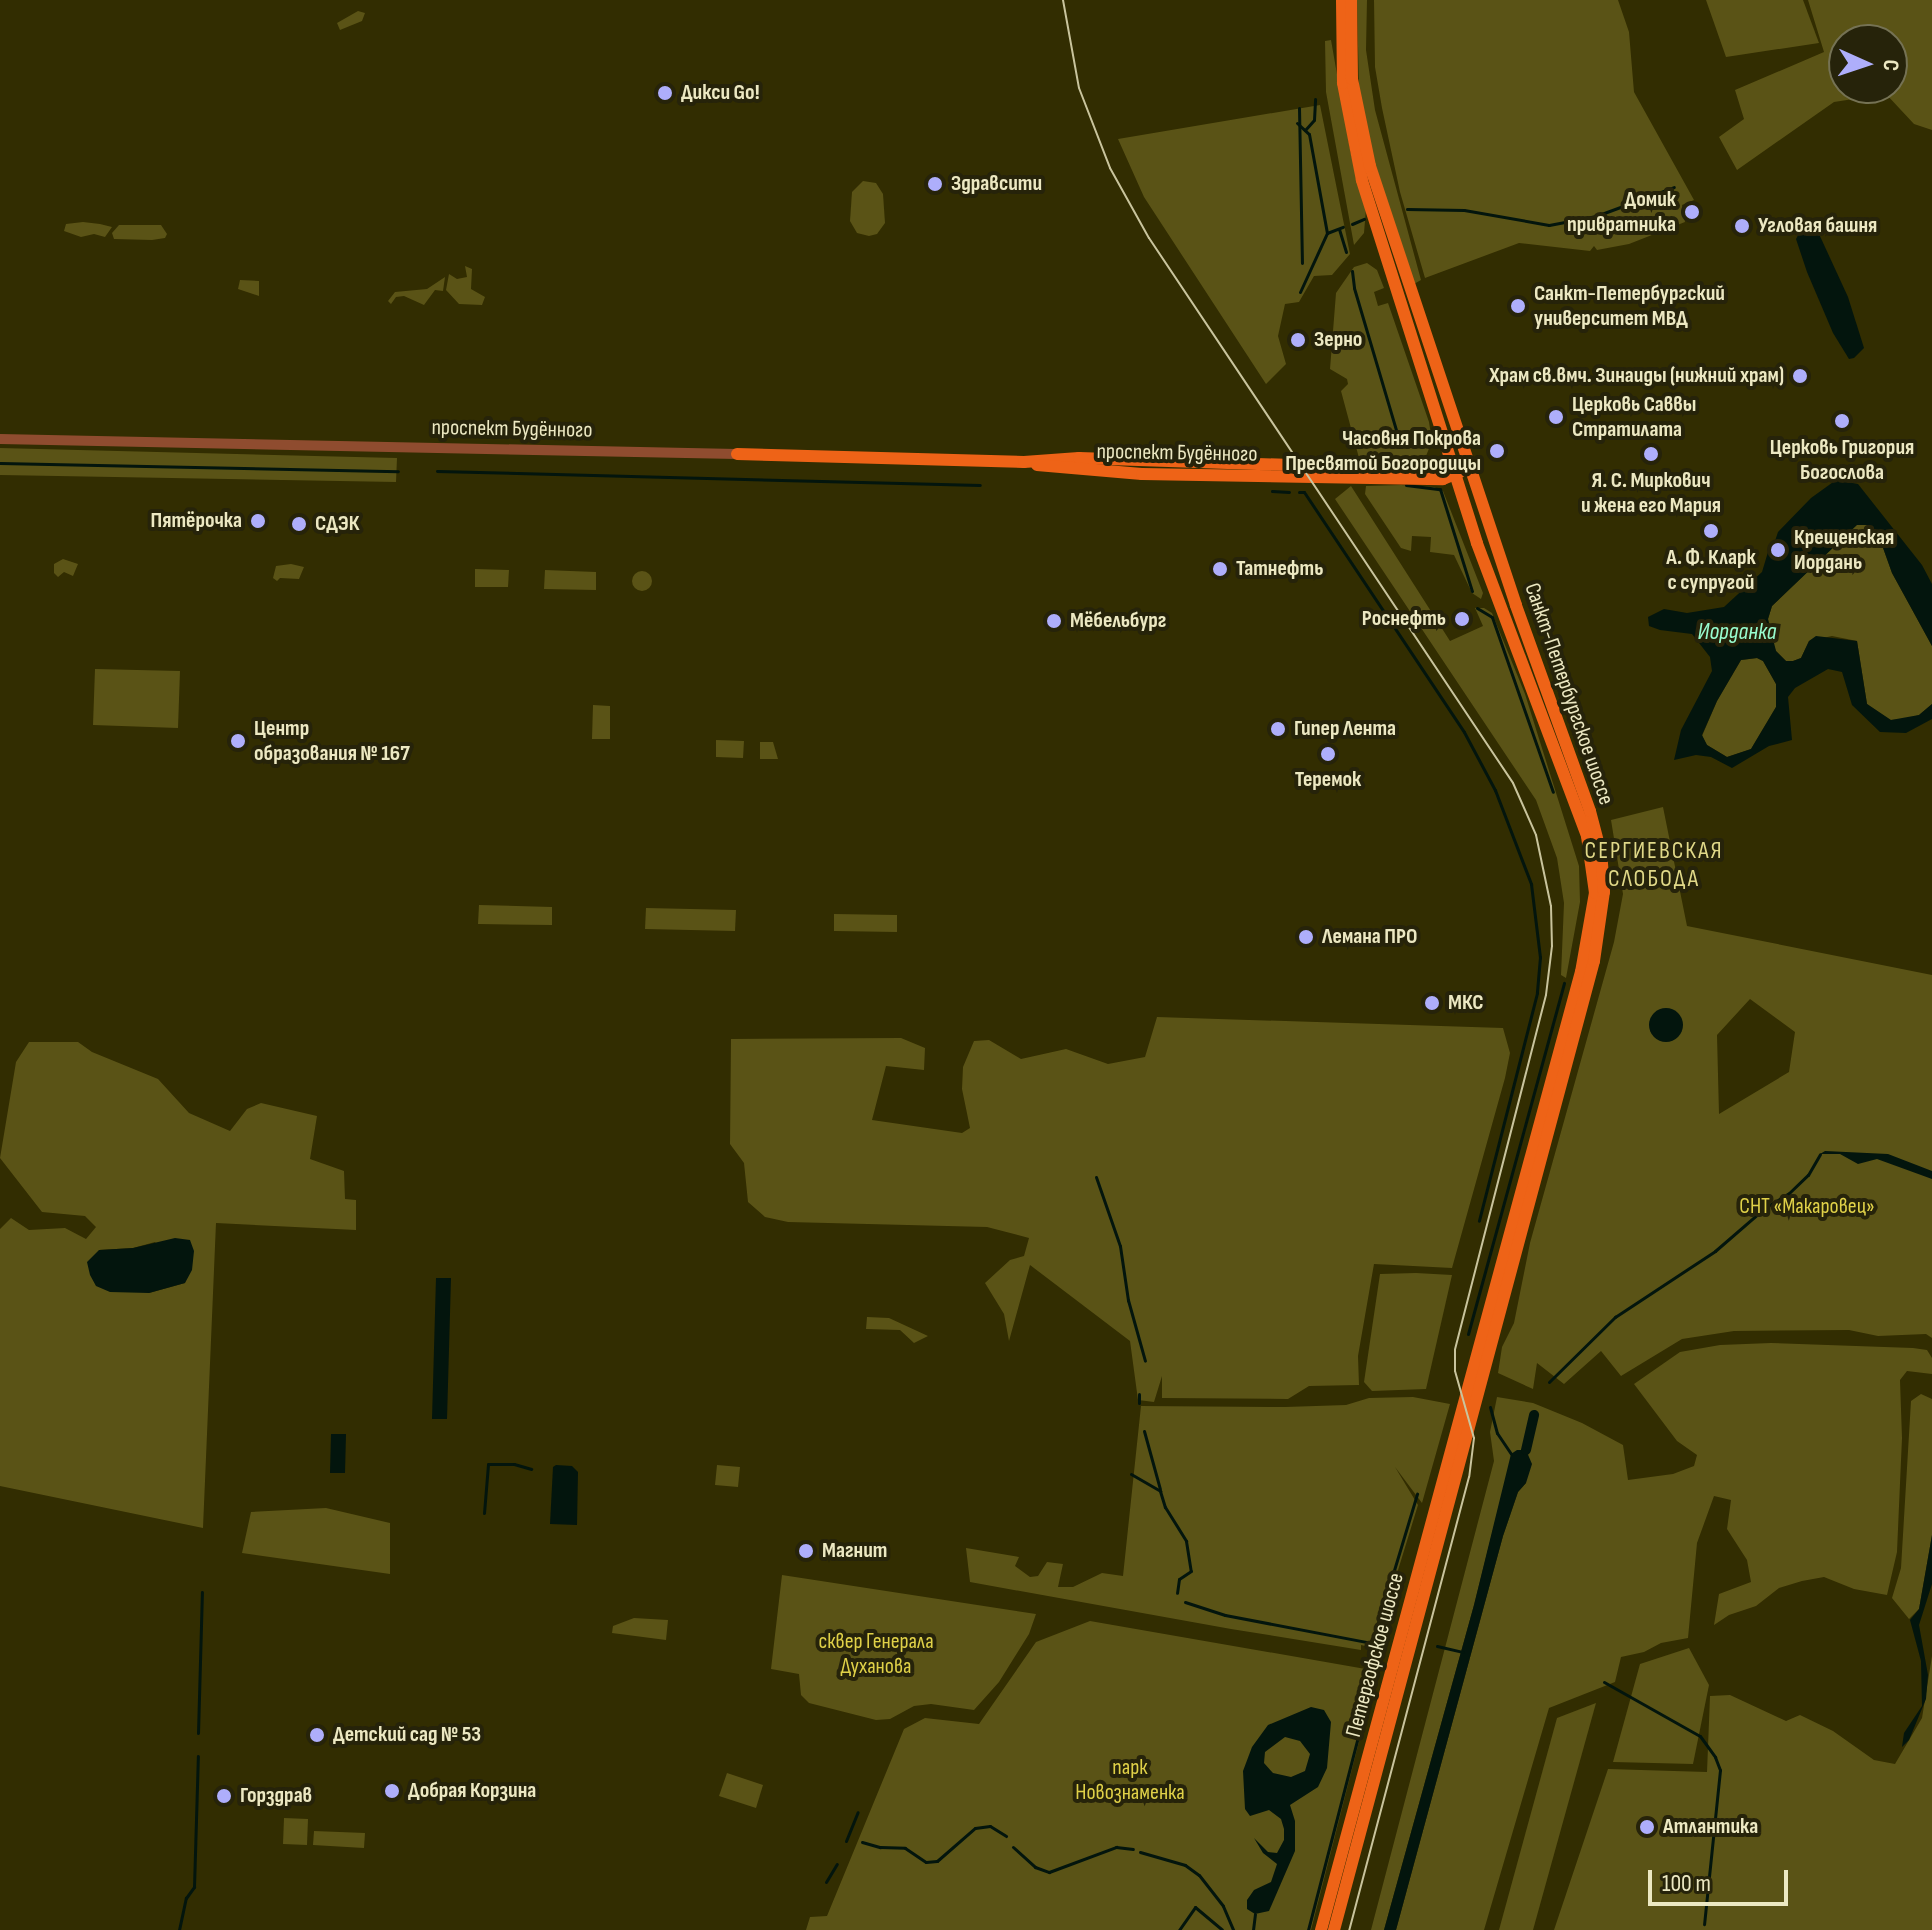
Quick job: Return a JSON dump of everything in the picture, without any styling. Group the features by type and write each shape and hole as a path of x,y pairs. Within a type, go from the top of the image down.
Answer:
{"main road":[{"name":"Санкт-Петербургское шоссе","path":"1342,0 1342,73 1355,153 1492,584 1587,836 1595,893 1581,972 1468,1391"},
{"name":"Санкт-Петербургское шоссе","path":"1351,0 1352,79 1362,137 1469,465 1590,811 1601,853 1604,892 1594,961 1475,1407"},
{"name":"проспект Будённого","path":"737,454 1024,462 1079,458 1455,470 1469,465"},
{"name":"Петергофское шоссе","path":"1321,1930 1468,1391"},
{"name":"Петергофское шоссе","path":"1334,1930 1475,1407"}],"street":[{"name":"проспект Будённого","path":"0,439 737,454"}],"green space":[{"path":"1357,0 1367,0 1366,50 1375,110 1421,280 1414,284 1373,162 1359,92"},
{"path":"1374,0 1618,0 1629,32 1634,92 1694,200 1682,205 1685,222 1629,244 1597,250 1594,246 1590,251 1519,243 1425,278 1400,192 1382,108 1375,67"},
{"path":"1706,0 1803,0 1819,43 1726,57"},
{"path":"1808,0 1932,0 1932,130 1914,124 1895,104 1908,104 1908,24 1828,24 1828,104 1831,104 1737,170 1719,137 1744,119 1735,90 1824,52"},
{"path":"358,11 365,13 362,21 340,30 337,23"},
{"path":"1331,40 1351,154 1366,209 1364,233 1354,245 1326,92 1325,41"},
{"path":"1320,105 1350,254 1332,275 1314,276 1299,302 1285,304 1278,336 1286,364 1266,384 1144,197 1118,139"},
{"path":"863,181 876,183 883,194 885,223 877,234 869,236 857,233 850,221 852,192"},
{"path":"83,222 112,227 105,237 94,234 81,237 64,231 66,224"},
{"path":"119,225 161,225 167,234 165,238 152,240 114,239 112,233"},
{"path":"1367,263 1377,270 1384,288 1374,292 1378,306 1388,303 1429,422 1432,441 1426,456 1359,458 1341,391 1348,384 1347,379 1330,369 1336,293 1354,267"},
{"path":"465,266 472,269 471,289 485,297 482,305 459,304 446,290 449,274 457,279 467,277"},
{"path":"445,277 443,291 435,290 424,305 404,296 396,297 391,304 388,301 395,292 427,289"},
{"path":"240,280 259,281 259,296 238,289"},
{"path":"0,448 397,458 396,482 0,475"},
{"path":"1351,486 1450,641 1483,626 1475,608 1484,608 1492,613 1525,694 1579,866 1580,902 1566,978 1561,975 1564,903 1557,858 1536,800 1335,499"},
{"path":"1366,486 1434,487 1443,491 1483,593 1481,599 1472,593 1454,555 1430,552 1431,537 1412,536 1411,551 1401,548 1365,494"},
{"path":"1856,525 1867,525 1877,531 1892,573 1932,646 1932,704 1919,715 1906,719 1890,720 1867,704 1857,641 1832,636 1809,641 1801,658 1786,661 1776,651 1770,636 1768,619 1772,606"},
{"path":"63,559 78,564 73,576 64,572 58,577 54,573 54,564"},
{"path":"291,564 304,567 299,579 280,578 277,581 273,578 276,566"},
{"path":"475,569 509,570 508,587 475,587"},
{"path":"545,570 596,572 596,590 544,589"},
{"path":"642,571 649,574 652,581 649,588 642,591 635,588 632,581 635,574"},
{"path":"1757,658 1763,661 1776,684 1776,707 1751,749 1727,757 1707,745 1702,736 1717,701 1741,660"},
{"path":"95,669 180,671 178,728 93,725"},
{"path":"593,705 610,706 610,739 592,739"},
{"path":"716,740 744,741 743,758 716,757"},
{"path":"760,742 773,742 778,759 760,759"},
{"name":"СНТ «Макаровец»","path":"1663,807 1687,926 1932,975 1932,1338 1926,1334 1878,1336 1849,1330 1734,1331 1682,1339 1621,1376 1601,1351 1564,1384 1537,1363 1533,1389 1498,1373 1502,1347 1514,1323 1530,1243 1614,942 1623,894 1611,820","holes":["1750,999 1795,1032 1789,1072 1719,1114 1717,1035"]},
{"path":"479,905 552,907 552,925 478,924"},
{"path":"646,908 736,910 735,931 645,929"},
{"path":"834,914 897,915 897,932 834,931"},
{"path":"1157,1017 1503,1028 1510,1053 1505,1078 1452,1268 1374,1264 1358,1356 1359,1385 1309,1386 1288,1399 1162,1398 1162,1376 1154,1402 1138,1400 1130,1341 1030,1265 1009,1341 1004,1314 985,1283 1010,1260 1024,1256 1029,1238 987,1227 788,1222 765,1217 748,1202 744,1163 730,1144 731,1039 901,1038 925,1048 924,1070 886,1066 872,1120 962,1133 970,1128 962,1089 963,1067 974,1041 989,1040 1021,1059 1066,1049 1108,1064 1145,1057"},
{"path":"29,1042 78,1042 92,1052 158,1079 189,1113 230,1131 247,1109 261,1103 317,1116 310,1159 344,1171 345,1199 356,1200 356,1230 216,1223 203,1528 0,1486 0,1229 11,1218 29,1230 65,1228 86,1239 96,1227 85,1216 42,1212 0,1158 16,1062","holes":["155,1242 185,1283 149,1293 99,1250 133,1248"]},
{"path":"1380,1274 1452,1275 1426,1389 1372,1391 1364,1382"},
{"path":"867,1317 889,1318 928,1336 914,1343 900,1330 866,1329"},
{"path":"1771,1343 1913,1348 1927,1350 1932,1358 1932,1374 1907,1371 1900,1380 1902,1438 1897,1552 1887,1595 1854,1589 1824,1577 1779,1588 1756,1606 1729,1615 1714,1625 1719,1594 1751,1582 1747,1560 1727,1529 1731,1500 1714,1496 1697,1543 1688,1638 1661,1643 1644,1652 1621,1657 1615,1682 1549,1708 1484,1930 1396,1930 1503,1536 1518,1492 1526,1483 1512,1454 1474,1605 1384,1930 1371,1930 1494,1461 1490,1432 1497,1397 1533,1403 1582,1423 1623,1445 1628,1480 1673,1474 1694,1466 1697,1455 1677,1441 1634,1384 1680,1352 1720,1345"},
{"path":"1921,1394 1932,1399 1932,1535 1919,1609 1909,1619 1892,1598 1901,1568 1911,1401"},
{"path":"1413,1397 1450,1404 1422,1503 1395,1467 1418,1505 1376,1642 1370,1647 1361,1645 1361,1650 1231,1629 970,1582 966,1548 1019,1557 1015,1566 1030,1577 1038,1576 1047,1562 1063,1564 1058,1587 1073,1587 1102,1573 1123,1576 1141,1406 1346,1405 1369,1398"},
{"path":"717,1465 740,1467 738,1487 715,1485"},
{"path":"326,1508 390,1523 390,1574 242,1553 251,1512"},
{"name":"сквер Генерала Духанова","path":"782,1575 1036,1614 1029,1634 999,1682 974,1710 931,1704 914,1706 890,1719 876,1720 809,1703 801,1695 799,1674 771,1669"},
{"path":"634,1618 668,1620 666,1640 612,1633 613,1626"},
{"name":"парк Новознаменка","path":"1090,1621 1377,1671 1311,1930 806,1930 810,1917 827,1916 904,1729 925,1718 979,1724 1036,1642"},
{"path":"1689,1648 1709,1685 1693,1764 1613,1762 1640,1664"},
{"path":"1932,1656 1932,1930 1554,1930 1608,1769 1707,1772 1710,1696 1730,1695 1786,1721 1800,1715 1833,1731 1874,1760 1895,1764 1922,1718"},
{"path":"1596,1703 1533,1930 1499,1930 1557,1718"},
{"path":"727,1773 763,1785 756,1808 719,1796"},
{"path":"284,1818 308,1819 307,1845 283,1844"},
{"path":"314,1831 365,1833 364,1848 313,1845"}],"water":[{"path":"1802,228 1814,228 1819,234 1848,297 1864,348 1854,358 1849,359 1833,333 1807,272 1796,239"},
{"name":"Иорданка","path":"1836,480 1858,484 1922,565 1932,584 1932,646 1892,573 1877,531 1867,525 1857,525 1772,606 1768,619 1776,651 1786,661 1793,661 1801,658 1809,641 1816,636 1857,641 1867,704 1891,720 1919,715 1932,704 1932,719 1906,733 1880,732 1852,705 1842,672 1828,669 1795,688 1788,697 1792,740 1769,746 1732,768 1711,757 1696,755 1674,760 1681,730 1712,671 1710,657 1692,634 1649,626 1648,617 1664,609 1687,613 1724,607 1762,572 1768,552 1781,559 1787,548 1775,541 1778,532 1811,498","holes":["1757,658 1763,661 1776,684 1776,707 1751,749 1727,757 1707,745 1702,735 1741,660"]},
{"path":"1666,1008 1678,1013 1683,1025 1678,1037 1666,1042 1654,1037 1649,1025 1654,1013"},
{"path":"1825,1151 1888,1154 1932,1171 1932,1179 1877,1159 1858,1164 1840,1154 1820,1154"},
{"path":"175,1238 190,1240 194,1251 192,1270 185,1283 149,1293 110,1292 96,1286 90,1275 87,1262 99,1250 133,1248"},
{"path":"436,1278 451,1278 447,1419 432,1419"},
{"path":"331,1434 346,1434 345,1473 330,1473"},
{"path":"1526,1450 1532,1464 1526,1483 1518,1492 1503,1536 1396,1930 1384,1930 1474,1605 1511,1454"},
{"path":"572,1466 578,1472 577,1525 550,1524 553,1467"},
{"path":"1932,1535 1932,1584 1919,1625 1928,1675 1926,1699 1909,1740 1902,1747 1904,1733 1922,1706 1921,1661 1910,1620 1919,1609"},
{"path":"1311,1707 1324,1710 1331,1722 1327,1768 1318,1787 1290,1805 1295,1821 1295,1851 1269,1911 1255,1914 1247,1909 1247,1900 1254,1890 1271,1882 1277,1864 1263,1853 1254,1838 1268,1852 1277,1853 1284,1840 1281,1819 1269,1810 1250,1816 1245,1809 1243,1771 1252,1747 1268,1725","holes":["1285,1737 1300,1741 1310,1754 1305,1771 1291,1777 1273,1773 1264,1763 1265,1752"]}],"waterway":[{"path":"1305,130 1314,120 1315,99"},
{"path":"1299,108 1302,263"},
{"path":"1297,123 1309,134 1327,233"},
{"path":"1407,209 1464,210 1549,225 1596,216 1674,187"},
{"path":"1352,224 1364,219"},
{"path":"1300,292 1327,233 1343,227"},
{"path":"1339,229 1346,252"},
{"path":"1352,271 1354,288 1400,443"},
{"path":"0,463 398,471"},
{"path":"437,471 980,485"},
{"path":"1406,485 1440,489 1472,591"},
{"path":"1272,491 1289,492"},
{"path":"1299,492 1304,492 1464,732 1495,790 1531,884 1540,957 1537,993 1479,1221"},
{"path":"1477,608 1492,617 1553,792"},
{"path":"1468,1334 1564,983"},
{"path":"1549,1382 1615,1317 1715,1251 1766,1207 1788,1194 1808,1175 1820,1154"},
{"path":"1096,1177 1120,1246 1128,1300 1145,1361"},
{"path":"1139,1394 1139,1403"},
{"path":"1490,1407 1497,1433 1511,1454"},
{"path":"1526,1450 1534,1415"},
{"path":"1144,1431 1160,1489"},
{"path":"484,1513 488,1464 514,1464 531,1469"},
{"path":"1131,1474 1160,1491 1165,1507 1186,1541 1191,1571 1179,1579 1177,1593"},
{"path":"1185,1602 1225,1615 1372,1643 1417,1494"},
{"path":"198,1733 202,1592"},
{"path":"1437,1646 1462,1652"},
{"path":"1308,1930 1373,1678"},
{"path":"1604,1682 1700,1736 1715,1757 1720,1770 1704,1924"},
{"path":"179,1930 186,1898 194,1887 198,1756"},
{"path":"846,1841 858,1812"},
{"path":"862,1842 880,1847 905,1848 926,1862 937,1861 975,1828 990,1826 1006,1836"},
{"path":"1013,1847 1035,1867 1049,1872 1116,1847 1133,1849"},
{"path":"1140,1852 1185,1865 1199,1875 1223,1906 1233,1930"},
{"path":"826,1882 837,1864"},
{"path":"1179,1930 1195,1907 1222,1930"},
{"path":"1253,1930 1255,1914"}],"tram line":[{"path":"1063,0 1079,88 1110,168 1149,238 1513,783 1536,835 1551,906 1552,946 1546,995 1455,1350 1455,1371 1474,1438 1469,1477 1349,1930"}],"place":[{"name":"Дикси Go!","path":"665,93"},
{"name":"Здравсити","path":"935,184"},
{"name":"Домик привратника","path":"1692,212"},
{"name":"Угловая башня","path":"1742,226"},
{"name":"Санкт-Петербургский университет МВД","path":"1518,306"},
{"name":"Зерно","path":"1298,340"},
{"name":"Храм св.вмч. Зинаиды (нижний храм)","path":"1800,376"},
{"name":"Церковь Саввы Стратилата","path":"1556,417"},
{"name":"Церковь Григория Богослова","path":"1842,421"},
{"name":"Часовня Покрова Пресвятой Богородицы","path":"1497,451"},
{"name":"Я. С. Миркович и жена его Мария","path":"1651,454"},
{"name":"Пятёрочка","path":"258,521"},
{"name":"СДЭК","path":"299,524"},
{"name":"А. Ф. Кларк с супругой","path":"1711,531"},
{"name":"Крещенская Иордань","path":"1778,550"},
{"name":"Татнефть","path":"1220,569"},
{"name":"Роснефть","path":"1462,619"},
{"name":"Мёбельбург","path":"1054,621"},
{"name":"Гипер Лента","path":"1278,729"},
{"name":"Центр образования № 167","path":"238,741"},
{"name":"Теремок","path":"1328,754"},
{"name":"Лемана ПРО","path":"1306,937"},
{"name":"МКС","path":"1432,1003"},
{"name":"Магнит","path":"806,1551"},
{"name":"Детский сад № 53","path":"317,1735"},
{"name":"Добрая Корзина","path":"392,1791"},
{"name":"Горздрав","path":"224,1796"},
{"name":"Атлантика","path":"1647,1827"}],"district":[{"name":"СЕРГИЕВСКАЯ СЛОБОДА","path":"1654,865"}]}
